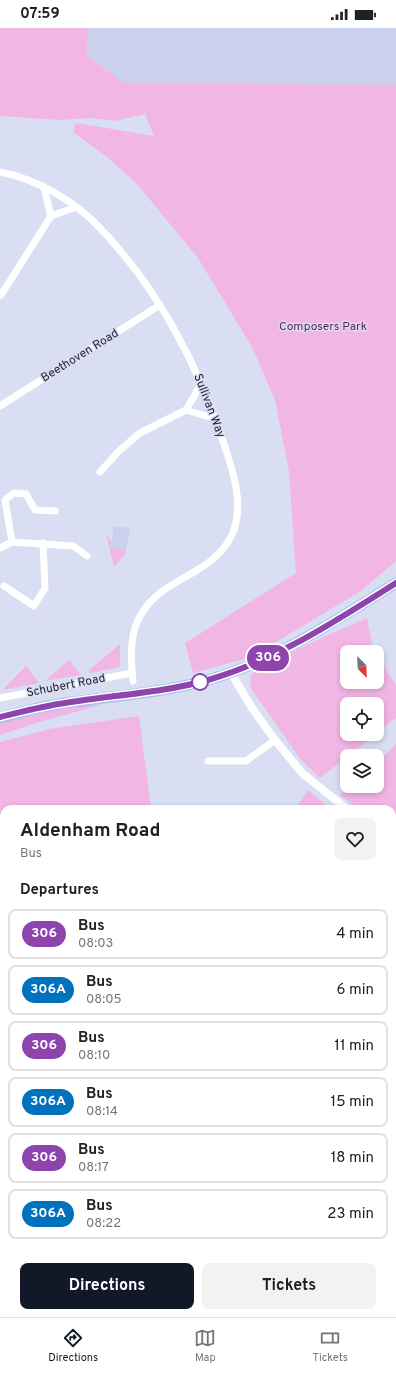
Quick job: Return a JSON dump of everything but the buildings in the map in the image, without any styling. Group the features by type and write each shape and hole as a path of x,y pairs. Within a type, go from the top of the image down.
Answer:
{"main road":[{"path":"0,718 29,709 185,686 231,673 272,656 327,626 396,583"}],"street":[{"name":"Sullivan Way","path":"0,172 13,175 44,188 76,207 96,224 135,269 160,305 202,384 229,458 237,494 238,506 237,519 233,531 227,544 216,557 203,567 162,592 150,602 140,616 134,629 130,648 133,681"},
{"path":"44,188 51,216"},
{"path":"1,295 51,216 76,207"},
{"name":"Beethoven Road","path":"0,406 160,305"},
{"path":"100,472 119,451 140,433 186,410 202,384"},
{"path":"186,410 216,419"},
{"path":"12,542 5,500 14,493 26,494 35,510 55,511"},
{"path":"0,548 12,542 43,543 73,546 87,556"},
{"path":"4,586 34,606 45,588 43,543"},
{"name":"Schubert Road","path":"0,698 132,673"},
{"path":"231,673 252,708 275,740 302,772 342,805"},
{"path":"208,761 246,761 275,740"}],"shaded area":[{"path":"88,28 396,28 396,85 124,83 87,55"},
{"path":"114,526 130,528 126,551 110,547"}],"green space":[{"name":"Composers Park","path":"0,28 88,28 87,55 124,83 396,85 396,561 361,591 251,657 193,673 185,643 296,573 289,471 275,400 252,347 198,258 137,184 107,157 73,132 76,123 154,136 145,114 115,121 91,118 60,120 0,116"},
{"path":"106,534 111,541 110,547 126,551 114,567"},
{"path":"367,618 372,645 340,645 340,689 384,689 384,666 396,686 396,718 384,727 384,697 340,697 340,741 367,741 357,749 340,749 340,762 320,778 301,760 250,687 251,675 264,665"},
{"path":"120,644 120,667 91,673 89,670"},
{"path":"69,660 81,675 45,681"},
{"path":"26,666 39,683 2,690"},
{"path":"78,705 101,705 36,723 0,735 0,722 42,711"},
{"path":"139,716 150,805 0,805 0,742 50,729"},
{"path":"396,744 396,805 354,805 340,795 342,793 384,793 384,755"},
{"path":"308,790 326,805 298,805"}],"bus line":[{"name":"306","path":"0,717 29,709 64,703 185,686 231,673 272,656 300,641 396,583"}]}
